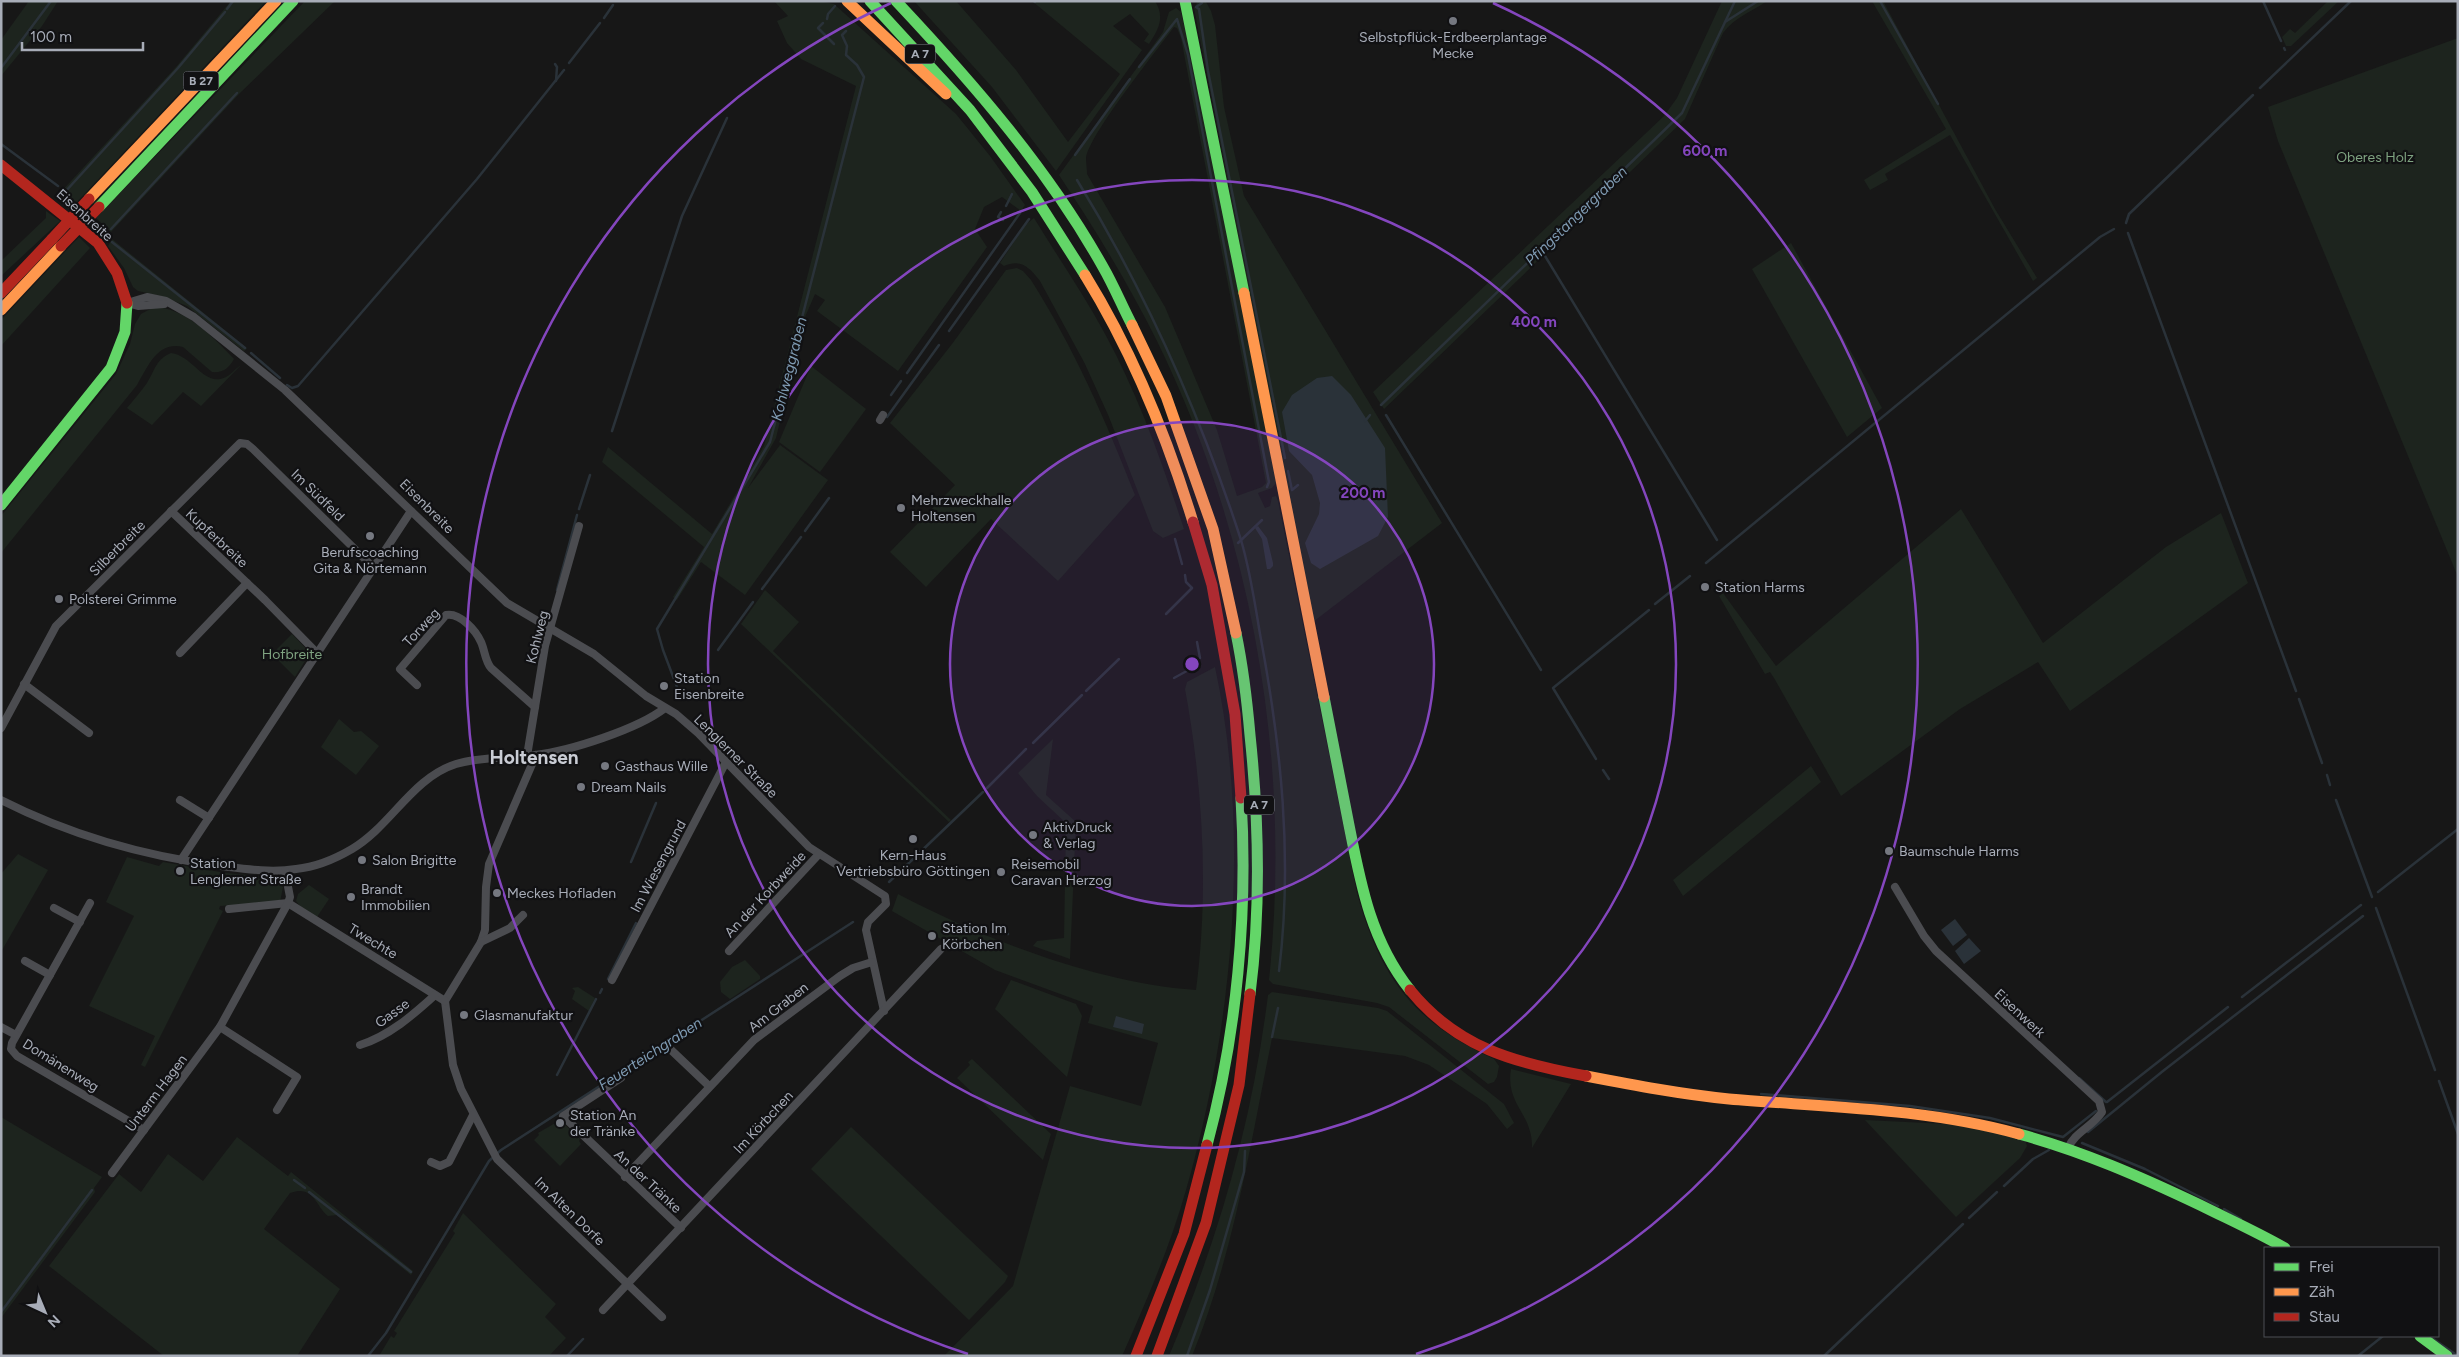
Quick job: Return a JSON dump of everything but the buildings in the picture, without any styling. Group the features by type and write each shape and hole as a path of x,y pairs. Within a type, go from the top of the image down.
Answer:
{"main road":[{"name":"B 27","path":"1,292 276,1"},
{"name":"B 27","path":"1,310 293,1"},
{"path":"847,1 984,128"},
{"name":"A 7","path":"870,1 930,64 984,128 1025,182 1074,256 1122,340 1151,401 1177,466 1198,533 1215,601 1235,715 1241,771 1244,848 1241,950 1226,1066 1210,1142 1189,1217 1166,1285 1136,1356"},
{"name":"A 7","path":"896,1 986,102 1037,166 1104,268 1137,330 1170,402 1209,514 1229,591 1245,669 1255,747 1260,826 1260,906 1254,985 1245,1060 1230,1134 1211,1207 1188,1280 1158,1356"},
{"path":"1185,1 1363,895 1380,944 1408,988 1438,1019 1476,1045 1503,1056 1537,1066 1631,1086 1694,1095 1923,1115 1985,1125 2068,1148 2141,1176 2282,1247"},
{"name":"Eisenbreite","path":"1,165 98,243 117,273 127,303"},
{"path":"1,505 111,368 118,355 125,332 127,303"},
{"path":"2421,1337 2447,1356"}],"street":[{"name":"Eisenbreite","path":"127,303 138,306 164,304 180,308 285,390 502,599 523,614 594,654 646,696 665,708"},
{"name":"Silberbreite","path":"1,728 56,626 235,447 243,443"},
{"name":"Im Südfeld","path":"243,443 253,449 373,567"},
{"name":"Kupferbreite","path":"171,511 317,653"},
{"path":"181,860 411,511"},
{"name":"Kohlweg","path":"527,756 550,629 579,526"},
{"name":"Kupferbreite","path":"180,653 247,583"},
{"name":"Torweg","path":"418,685 400,669 446,615 452,614 458,616 478,636 491,668 535,706"},
{"path":"24,684 89,733"},
{"path":"1,800 55,825 95,838 181,860 251,870 285,871 324,863 354,848 374,833 424,782 442,769 470,760 488,757 536,755 619,731 652,718 665,708"},
{"name":"Lenglerner Straße","path":"665,708 698,733 788,828 820,854 885,896 886,904 867,926 872,962"},
{"path":"445,1001 481,942 485,930 486,887 489,864 536,755"},
{"name":"Im Wiesengrund","path":"612,980 726,762"},
{"path":"180,800 209,818"},
{"name":"An der Korbweide","path":"729,951 820,854"},
{"path":"228,909 288,904 290,897 285,871"},
{"name":"Eisenwerk","path":"1895,887 1924,936 1936,951 2099,1101 2102,1112 2098,1118 2076,1135 2068,1148"},
{"name":"Domänenweg","path":"90,903 16,1035 11,1049 17,1056 144,1130"},
{"name":"Twechte","path":"288,904 445,1001"},
{"name":"Unterm Hagen","path":"112,1173 220,1026 288,904"},
{"path":"54,908 80,922"},
{"path":"481,942 505,931 523,915"},
{"name":"Im Körbchen","path":"603,1310 941,949"},
{"path":"24,961 50,975"},
{"path":"872,962 884,1011"},
{"name":"Am Graben","path":"625,1177 709,1086 769,1028 840,976 854,968 872,962"},
{"name":"Gasse","path":"360,1045 377,1039 393,1029 435,995"},
{"name":"Im Alten Dorfe","path":"445,1001 453,1065 473,1115 497,1159 662,1317"},
{"path":"220,1026 297,1077 277,1110"},
{"path":"1,1027 16,1035"},
{"path":"670,1048 709,1086"},
{"name":"An der Tränke","path":"621,1078 563,1116 680,1228"},
{"path":"431,1162 440,1166 449,1162 473,1115"}],"green space":[{"path":"29,1 58,1 42,26 1,76 1,40"},
{"path":"231,1 266,1 74,205 60,193 176,67"},
{"path":"305,1 335,1 239,94 111,232 96,218"},
{"path":"774,1 820,1 834,4 956,114 990,156 1025,205 1021,211 1002,197 984,207 975,229 987,247 898,371 817,311 825,300 815,294 805,317 776,438 748,488 780,445 828,480 745,595 701,562 677,600 673,597 704,547 602,462 608,447 712,534 764,446 856,86 801,59 787,43 777,21 788,16"},
{"path":"914,1 956,1 1016,70 1068,142 1120,74 1032,1 1155,1 1160,12 1160,23 1149,44 1144,41 1149,34 1130,14 1113,26 1142,50 1056,171 992,87"},
{"path":"1198,1 1206,2 1215,25 1224,107 1244,196 1442,523 1313,622 1194,8"},
{"path":"1722,1 1767,1 1738,19 1723,33 1685,119 1384,409 1373,392 1664,116 1677,98"},
{"path":"1872,1 1883,1 1995,209 2037,278 2033,281 1950,135 1885,174 1888,180 1870,190 1864,180 1946,129"},
{"path":"2328,1 2339,1 2291,46 2286,46 2282,37 2290,29 2295,33"},
{"path":"1176,8 1181,12 1198,82 1276,483 1272,488 1258,493 1265,508 1270,506 1272,497 1276,496 1278,501 1357,893 1366,923 1377,949 1389,973 1404,994 1421,1012 1442,1029 1466,1045 1494,1059 1499,1066 1494,1082 1488,1084 1389,1007 1377,1003 1273,984 1269,980 1275,898 1275,816 1269,734 1258,652 1241,572 1218,493 1190,416 1157,341 1111,256 1059,175 1163,32 1169,12","holes":["1174,27 1177,28 1181,38 1266,483 1262,487 1237,496 1217,430 1165,307 1087,174 1086,158 1099,131 1125,92"]},
{"name":"Oberes Holz","path":"2458,38 2458,577 2278,141 2268,107"},
{"path":"46,211 60,221 1,276 1,261 46,218"},
{"path":"1034,218 1104,332 1128,380 1167,479 1184,529 1163,538 1153,531 1109,417 1085,364 1040,281 1025,266 1015,263 1004,266 1000,263 1025,225"},
{"path":"79,237 90,248 1,346 1,320"},
{"path":"112,239 247,348 244,351 187,306 161,296 138,291 133,287 124,268 108,246"},
{"path":"1791,243 1882,408 1847,437 1752,269"},
{"path":"1017,268 1023,271 1031,280 1075,358 1101,412 1135,495 1058,581 991,519 926,587 890,552 955,485 890,423 952,344 1006,270"},
{"path":"154,307 177,312 188,318 208,333 234,359 222,371 212,372 183,347 174,346 160,352 154,357 137,385 1,553 1,516 116,374 130,344 135,324 141,314"},
{"path":"171,353 179,355 211,378 226,377 241,365 201,406 183,392 152,425 127,408 147,383 156,365 162,358"},
{"path":"811,366 866,409 820,472 779,442"},
{"path":"1961,509 2043,643 2166,547 2221,513 2248,583 2070,711 2038,662 1960,709 1841,796 1774,678 1770,672 1765,674 1719,596 1723,593 1776,666"},
{"path":"765,590 799,622 773,651 951,820 949,822 741,624"},
{"name":"Hofbreite","path":"292,634 310,653 295,677 272,654"},
{"path":"1215,667 1226,730 1232,796 1234,862 1232,930 1225,997 1215,1063 1202,1128 1180,1211 1157,1274 1122,1356 944,1356 1013,1286 1070,1086 1141,1106 1158,1043 1088,1023 1093,1006 995,970 892,911 898,894 968,927 1043,957 1120,979 1196,990 1202,915 1202,839 1196,763 1185,689 1187,682"},
{"path":"339,719 354,732 361,731 379,746 356,775 321,747"},
{"path":"1053,739 1046,795 1076,822 1070,959 1033,946 1037,941 1064,938 1066,823 1037,796 1018,773"},
{"path":"1811,766 1821,782 1683,896 1673,880"},
{"path":"18,854 48,870 1,952 1,874"},
{"path":"127,857 159,866 163,862 226,873 269,877 278,880 283,887 280,902 220,906 219,909 223,911 145,1067 141,1065 155,1036 89,1006 134,916 106,902"},
{"path":"309,885 329,899 317,917 300,906 296,901 298,894"},
{"path":"745,960 760,976 760,979 730,999 721,992 720,982 732,967"},
{"path":"1011,980 1076,1004 1082,1016 1067,1077 995,1009"},
{"path":"578,987 595,998 589,1011 572,999 575,991 572,988"},
{"path":"1272,992 1387,1011 1504,1104 1514,1123 1507,1129 1487,1104 1429,1065 1405,1056 1272,1038 1240,1199 1207,1317 1192,1356 1169,1356 1203,1267 1231,1179 1253,1089 1268,995"},
{"path":"972,1059 1051,1134 1043,1160 957,1078 970,1065 968,1062"},
{"path":"1511,1069 1571,1084 1532,1148 1528,1126 1512,1092 1510,1081"},
{"path":"1,1117 102,1177 94,1188 95,1192 1,1318"},
{"path":"1865,1120 1947,1124 1984,1130 2025,1140 2027,1146 2020,1158 1956,1217"},
{"path":"557,1122 561,1127 564,1124 580,1139 581,1144 560,1166 534,1140 539,1135 538,1133"},
{"path":"851,1127 1008,1276 1005,1282 969,1320 811,1169"},
{"path":"237,1137 288,1176 291,1172 413,1271 411,1275 337,1215 328,1216 309,1194 298,1191 290,1193 264,1229 340,1289 297,1356 164,1356 49,1266 119,1174 141,1192 168,1154 203,1181"},
{"path":"463,1213 556,1304 545,1317 566,1338 549,1356 379,1356 391,1336 394,1338 397,1333 394,1331 455,1233 453,1231"}],"shaded area":[{"path":"1332,376 1351,395 1385,448 1388,517 1378,536 1320,569 1311,563 1305,543 1319,514 1320,503 1312,475 1289,451 1282,412 1292,395 1317,378"},
{"path":"1258,526 1267,538 1273,563 1270,569 1267,569 1262,539 1255,528"},
{"path":"1955,919 1967,935 1953,946 1941,930"},
{"path":"1969,938 1981,951 1964,964 1955,951"},
{"path":"1116,1016 1144,1024 1142,1034 1113,1027"}],"waterway":[{"path":"1,68 51,1"},
{"path":"227,9 233,1"},
{"name":"Pfingstangergraben","path":"1381,405 1682,113 1735,1"},
{"path":"1725,22 1758,1"},
{"path":"1880,1 1938,104"},
{"path":"2263,1 2281,41"},
{"path":"2260,88 2351,1"},
{"path":"1202,3 1196,7 1199,9 1208,71 1285,458"},
{"path":"604,18 613,5"},
{"path":"827,19 828,14 835,6"},
{"path":"65,192 178,68 225,12"},
{"path":"1139,67 1177,19 1188,55 1269,482 1267,487"},
{"path":"569,63 600,23"},
{"path":"823,23 818,28 834,44"},
{"name":"Kohlweggraben","path":"677,687 657,629 770,442 864,77 857,65 846,55 847,46 842,35 846,31"},
{"path":"555,64 557,67 556,81"},
{"path":"287,385 292,388 298,386 477,179 564,70"},
{"path":"1075,155 1130,79"},
{"path":"111,229 237,93"},
{"path":"2126,223 2129,214 2253,95"},
{"path":"612,431 682,216 727,118"},
{"path":"1,144 58,186"},
{"path":"1077,180 1126,267 1170,356 1208,447 1244,551 1252,587 1274,718 1283,802 1285,886 1279,971"},
{"path":"1006,206 1012,194"},
{"path":"64,204 72,210"},
{"path":"1001,212 998,217 1003,220"},
{"path":"907,373 1020,213"},
{"path":"949,331 1029,219"},
{"path":"90,225 104,236"},
{"path":"1706,563 2100,237 2114,229"},
{"path":"2128,233 2296,691"},
{"path":"112,242 245,348"},
{"path":"1542,251 1717,540"},
{"path":"887,417 939,345"},
{"path":"251,353 280,378"},
{"path":"891,395 901,381"},
{"name":"Pfingstangergraben","path":"1365,421 1370,415 1366,420"},
{"path":"1386,415 1541,670"},
{"path":"1288,471 1292,490"},
{"path":"579,509 590,475"},
{"name":"Pfingstangergraben","path":"1292,490 1298,485"},
{"path":"805,531 829,498"},
{"path":"557,590 577,515"},
{"name":"Pfingstangergraben","path":"1238,543 1262,520"},
{"path":"762,589 801,537"},
{"path":"1175,539 1182,564"},
{"path":"1185,575 1186,582 1192,588"},
{"path":"1655,604 1690,576"},
{"name":"Pfingstangergraben","path":"1166,614 1192,588"},
{"path":"718,650 753,602"},
{"path":"1596,759 1553,688 1649,610"},
{"path":"1197,642 1200,658"},
{"name":"Pfingstangergraben","path":"1086,691 1119,659"},
{"path":"1174,678 1194,667"},
{"name":"Pfingstangergraben","path":"1033,743 1082,695"},
{"path":"2299,699 2322,763"},
{"name":"Pfingstangergraben","path":"987,788 1026,749"},
{"path":"1603,770 1609,779"},
{"path":"2327,775 2330,785"},
{"name":"Pfingstangergraben","path":"889,882 983,792"},
{"path":"2336,800 2372,897"},
{"name":"Kohlweggraben","path":"631,862 656,803"},
{"path":"2378,892 2458,829"},
{"path":"2242,997 2361,905"},
{"path":"2376,908 2435,1070"},
{"path":"2088,1132 2163,1071 2363,916"},
{"name":"Feuerteichgraben","path":"368,1356 386,1333 489,1161 501,1150 853,922"},
{"name":"Kohlweggraben","path":"608,979 636,923"},
{"path":"1000,931 1008,934"},
{"name":"Kohlweggraben","path":"600,993 602,989"},
{"name":"Kohlweggraben","path":"557,1075 596,999"},
{"path":"2107,1102 2228,1007"},
{"path":"1272,1037 1278,1008"},
{"path":"2079,1078 2106,1102"},
{"path":"2439,1081 2458,1134"},
{"path":"1761,1094 1910,1106 1990,1118 2063,1137 2096,1111"},
{"path":"2082,1143 2145,1169 2218,1206"},
{"path":"2004,1186 2033,1159 2049,1150"},
{"path":"1187,1356 1210,1290 1244,1172 1245,1151"},
{"path":"294,1180 305,1188"},
{"path":"1,1312 92,1190"},
{"path":"309,1192 411,1272"},
{"path":"1969,1218 1997,1192"},
{"path":"2224,1209 2241,1219"},
{"path":"1824,1356 1963,1224"},
{"path":"2358,1356 2382,1337"},
{"path":"2430,1337 2458,1356"},
{"path":"567,1356 583,1339"}],"traffic: fast":[{"path":"99,207 293,1"},
{"path":"870,1 970,110 1032,192 1085,275"},
{"path":"896,1 981,95 1034,161 1107,274 1132,325"},
{"path":"1185,1 1244,293"},
{"path":"1,505 111,368 125,332 127,303"},
{"path":"1236,633 1248,709 1257,832 1256,929 1250,994"},
{"path":"1324,697 1357,865 1368,909 1385,951 1396,971 1410,990"},
{"path":"1207,1145 1226,1060 1238,973 1243,885 1241,798"},
{"path":"2019,1134 2066,1148 2133,1175 2200,1205 2283,1247"},
{"path":"2421,1337 2447,1356"}],"traffic: slow":[{"path":"89,199 276,1"},
{"path":"847,1 946,94"},
{"path":"1,310 61,246"},
{"path":"1085,275 1118,334 1147,395 1172,458 1193,522"},
{"path":"1244,293 1324,697"},
{"path":"1132,325 1166,396 1213,529 1236,633"},
{"path":"1586,1076 1711,1097 1911,1114 1983,1125 2019,1134"}],"traffic: jam":[{"path":"1,165 98,243 117,273 127,303"},
{"path":"52,239 89,199"},
{"path":"61,246 99,207"},
{"path":"1,293 52,239"},
{"path":"1193,522 1212,585 1235,714 1241,798"},
{"path":"1410,990 1428,1010 1447,1026 1489,1050 1535,1065 1586,1076"},
{"path":"1157,1356 1206,1223 1239,1085 1250,994"},
{"path":"1136,1356 1184,1234 1207,1145"}],"place":[{"name":"Selbstpflück-Erdbeerplantage Mecke","path":"1453,21"},
{"name":"Mehrzweckhalle Holtensen","path":"901,508"},
{"name":"Berufscoaching Gita & Nörtemann","path":"370,536"},
{"name":"Station Harms","path":"1705,587"},
{"name":"Polsterei Grimme","path":"59,599"},
{"name":"Station Eisenbreite","path":"664,686"},
{"name":"Gasthaus Wille","path":"605,766"},
{"name":"Dream Nails","path":"581,787"},
{"name":"AktivDruck & Verlag","path":"1033,835"},
{"name":"Kern-Haus Vertriebsbüro Göttingen","path":"913,839"},
{"name":"Baumschule Harms","path":"1889,851"},
{"name":"Salon Brigitte","path":"362,860"},
{"name":"Station Lenglerner Straße","path":"180,871"},
{"name":"Reisemobil Caravan Herzog","path":"1001,872"},
{"name":"Meckes Hofladen","path":"497,893"},
{"name":"Brandt Immobilien","path":"351,897"},
{"name":"Station Im Körbchen","path":"932,936"},
{"name":"Glasmanufaktur","path":"464,1015"},
{"name":"Station An der Tränke","path":"560,1123"}],"district":[{"name":"Holtensen","path":"534,757"}]}
